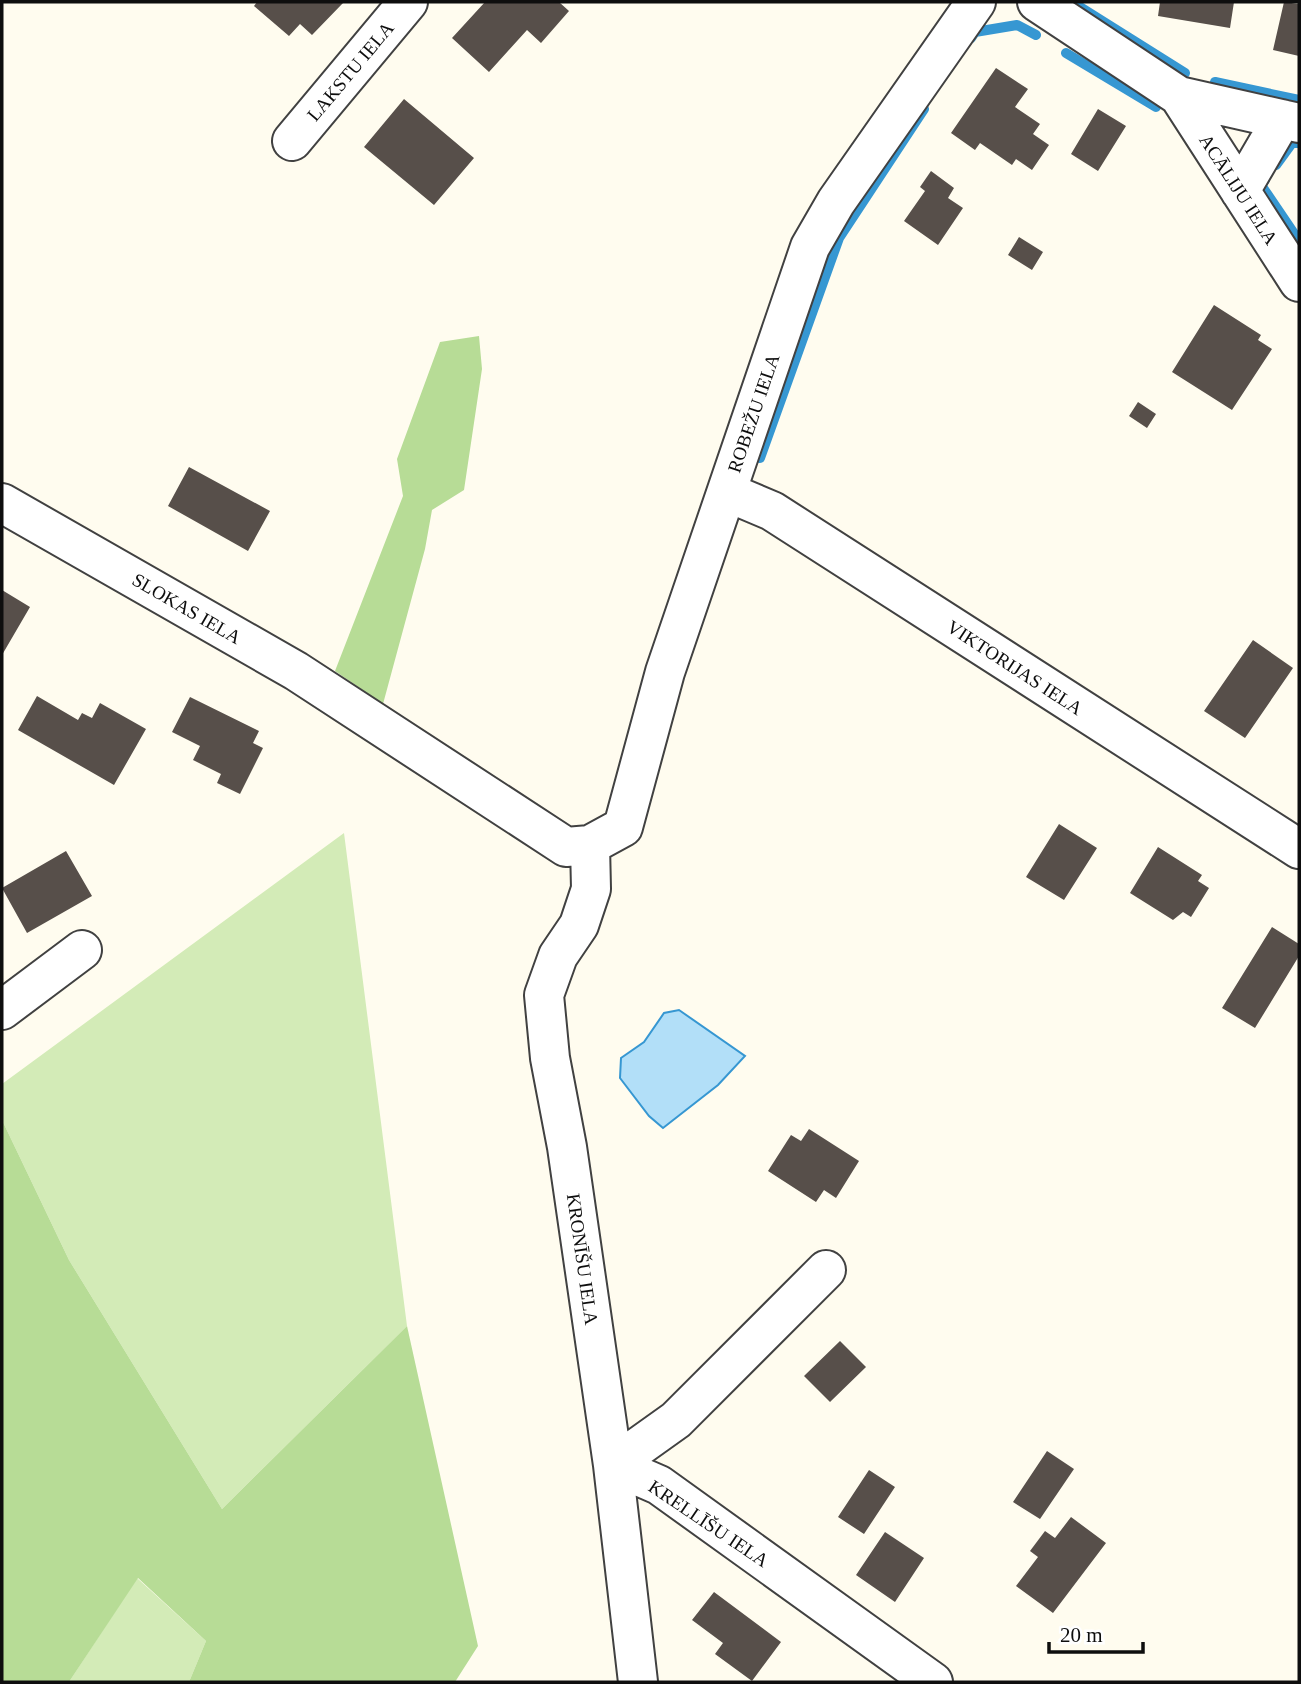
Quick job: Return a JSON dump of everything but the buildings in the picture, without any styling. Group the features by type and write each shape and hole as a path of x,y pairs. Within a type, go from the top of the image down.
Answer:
{"street":[{"name":"LAKSTU IELA","path":"292,141 408,2"},
{"name":"ROBEŽU IELA","path":"590,845 623,827 665,672 810,247 835,202 976,2"},
{"path":"1037,2 1179,96 1291,121 1240,191"},
{"name":"ACĀLIJU IELA","path":"1179,96 1299,282"},
{"name":"VIKTORIJAS IELA","path":"727,492 772,511 1299,849"},
{"name":"SLOKAS IELA","path":"2,503 296,671 566,847 590,845"},
{"name":"KRONĪŠU IELA","path":"590,845 590,889 579,925 558,956 544,995 550,1058 567,1147 613,1465 638,1682"},
{"path":"2,1010 82,950"},
{"path":"613,1465 676,1420 826,1270"},
{"name":"KRELLĪŠU IELA","path":"613,1465 659,1485 933,1682"}],"green space":[{"path":"479,336 482,369 464,490 432,510 425,549 383,704 335,671 403,496 397,459 440,342"},
{"path":"344,833 407,1326 222,1509 69,1260 2,1120 2,1084"},
{"path":"2,1120 69,1260 222,1509 407,1326 478,1646 455,1682 189,1682 206,1641 138,1578 69,1682 2,1682"},
{"path":"137,1578 206,1641 189,1682 69,1682"}],"water":[{"path":"679,1010 745,1056 718,1085 663,1128 649,1116 620,1078 621,1058 644,1042 664,1013"}],"waterway":[{"path":"1072,2 1185,73"},
{"path":"971,38 975,32 1017,25 1036,35"},
{"path":"1066,53 1156,107"},
{"path":"1215,82 1299,100"},
{"path":"760,458 839,238 924,109"},
{"path":"1276,165 1292,143 1299,143"},
{"path":"1265,180 1261,185 1299,241"}]}
